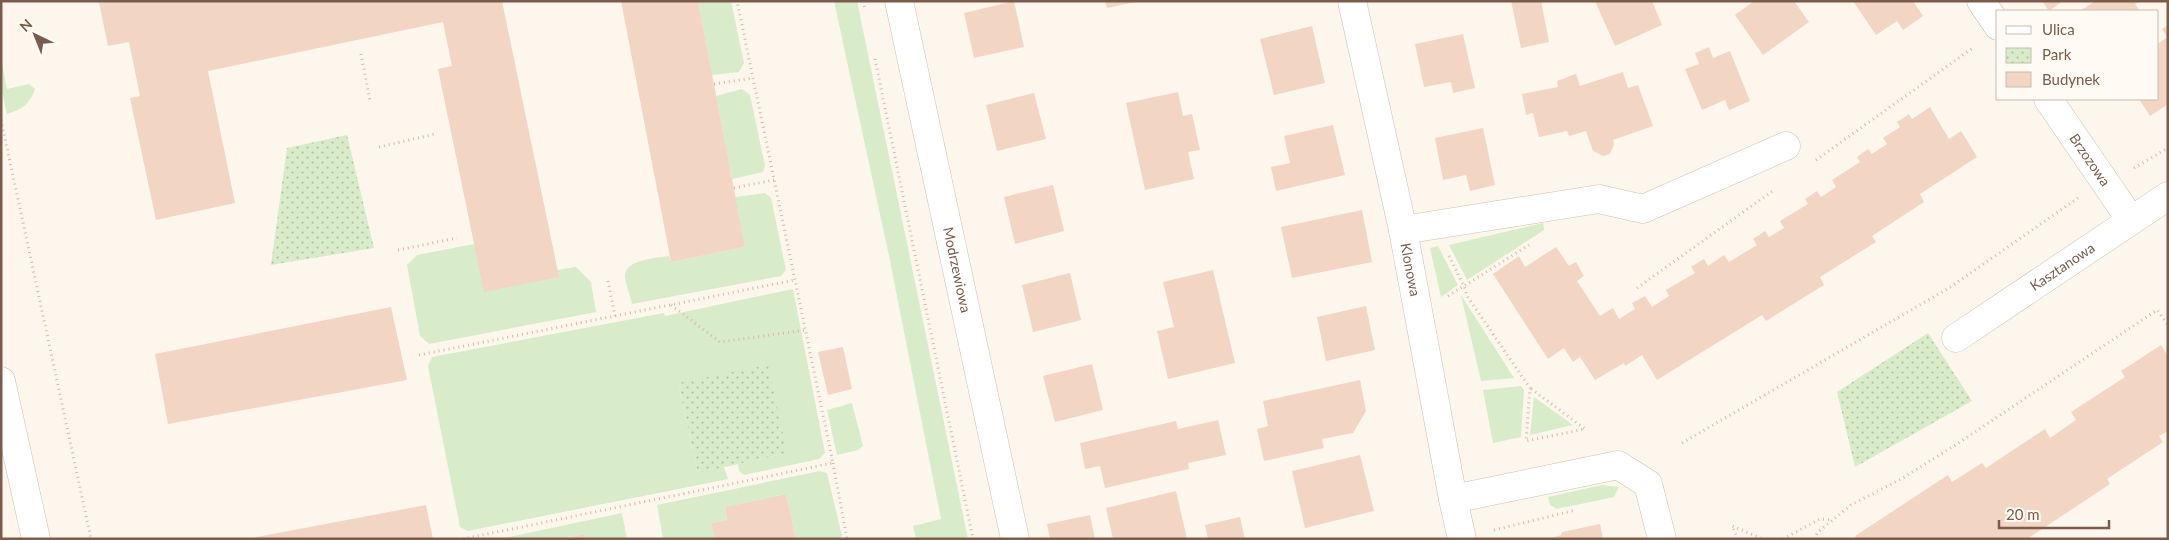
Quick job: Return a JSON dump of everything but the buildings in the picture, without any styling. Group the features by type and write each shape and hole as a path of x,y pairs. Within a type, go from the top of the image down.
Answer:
{"street":[{"name":"Modrzewiowa","path":"899,1 1015,539"},
{"name":"Klonowa","path":"1352,1 1464,497 1462,539"},
{"path":"1981,1 1990,34"},
{"name":"Brzozowa","path":"2049,100 2131,220"},
{"path":"1403,230 1599,199 1643,209 1786,146"},
{"name":"Kasztanowa","path":"1956,338 2168,196"},
{"path":"1,381 36,539"},
{"path":"1464,497 1618,466 1648,484 1662,539"}],"path":[{"path":"737,1 806,330 847,539"},
{"path":"863,1 867,18"},
{"path":"1813,162 1990,34"},
{"path":"874,53 973,539"},
{"path":"361,54 370,101"},
{"path":"714,84 753,78"},
{"path":"1,120 91,539"},
{"path":"379,147 436,134"},
{"path":"1682,443 1949,288 2049,217 2104,181 2143,165 2168,148"},
{"path":"734,188 774,180"},
{"path":"1636,288 1781,185"},
{"path":"398,250 457,238"},
{"path":"419,355 795,280"},
{"path":"608,281 615,316"},
{"path":"1464,286 1467,296 1530,388 1584,429 1526,441 1530,388"},
{"path":"671,305 720,342 806,330"},
{"path":"1814,539 1818,532 1851,505 1903,478 1957,444 2157,310 2168,325"},
{"path":"463,539 833,463"},
{"path":"1464,497 1483,533 1582,508"},
{"path":"1783,539 1820,519 1833,520"},
{"path":"1738,539 1732,526 1763,539"}],"green space":[{"path":"698,1 731,1 744,63 739,72 712,75"},
{"path":"834,1 857,1 968,539 916,539 913,526 941,519 889,256"},
{"path":"1,59 7,89 29,84 35,89 24,106 17,111 7,114 1,88"},
{"path":"742,89 750,95 765,166 763,172 732,179 716,96"},
{"path":"347,135 374,248 271,265 287,148"},
{"path":"765,193 771,198 786,270 781,276 632,304 625,276 626,270 630,266 643,260 669,256 671,262 745,247 735,197"},
{"path":"1543,223 1544,230 1467,280 1449,245"},
{"path":"474,244 557,270 576,267 591,282 596,312 429,344 420,336 407,265 417,255"},
{"path":"1438,246 1458,285 1441,297 1430,248"},
{"path":"793,289 825,453 819,459 744,475 739,471 738,464 787,453 678,383 698,472 724,467 728,479 468,531 460,527 428,366 432,357 664,313 665,316"},
{"path":"1461,295 1514,378 1481,381"},
{"path":"1928,333 1972,401 1855,467 1837,392"},
{"path":"768,365 787,453 698,473 678,383"},
{"path":"1521,386 1524,390 1521,437 1493,443 1483,390"},
{"path":"1534,397 1573,425 1530,435"},
{"path":"852,403 863,446 858,450 837,455 827,410"},
{"path":"820,471 827,473 842,536 839,539 796,539 786,494 725,507 727,520 711,523 715,539 663,539 657,505"},
{"path":"1602,485 1619,487 1614,497 1557,509 1550,505 1548,497"},
{"path":"622,513 627,539 586,539 585,534 561,539 500,539"}]}
